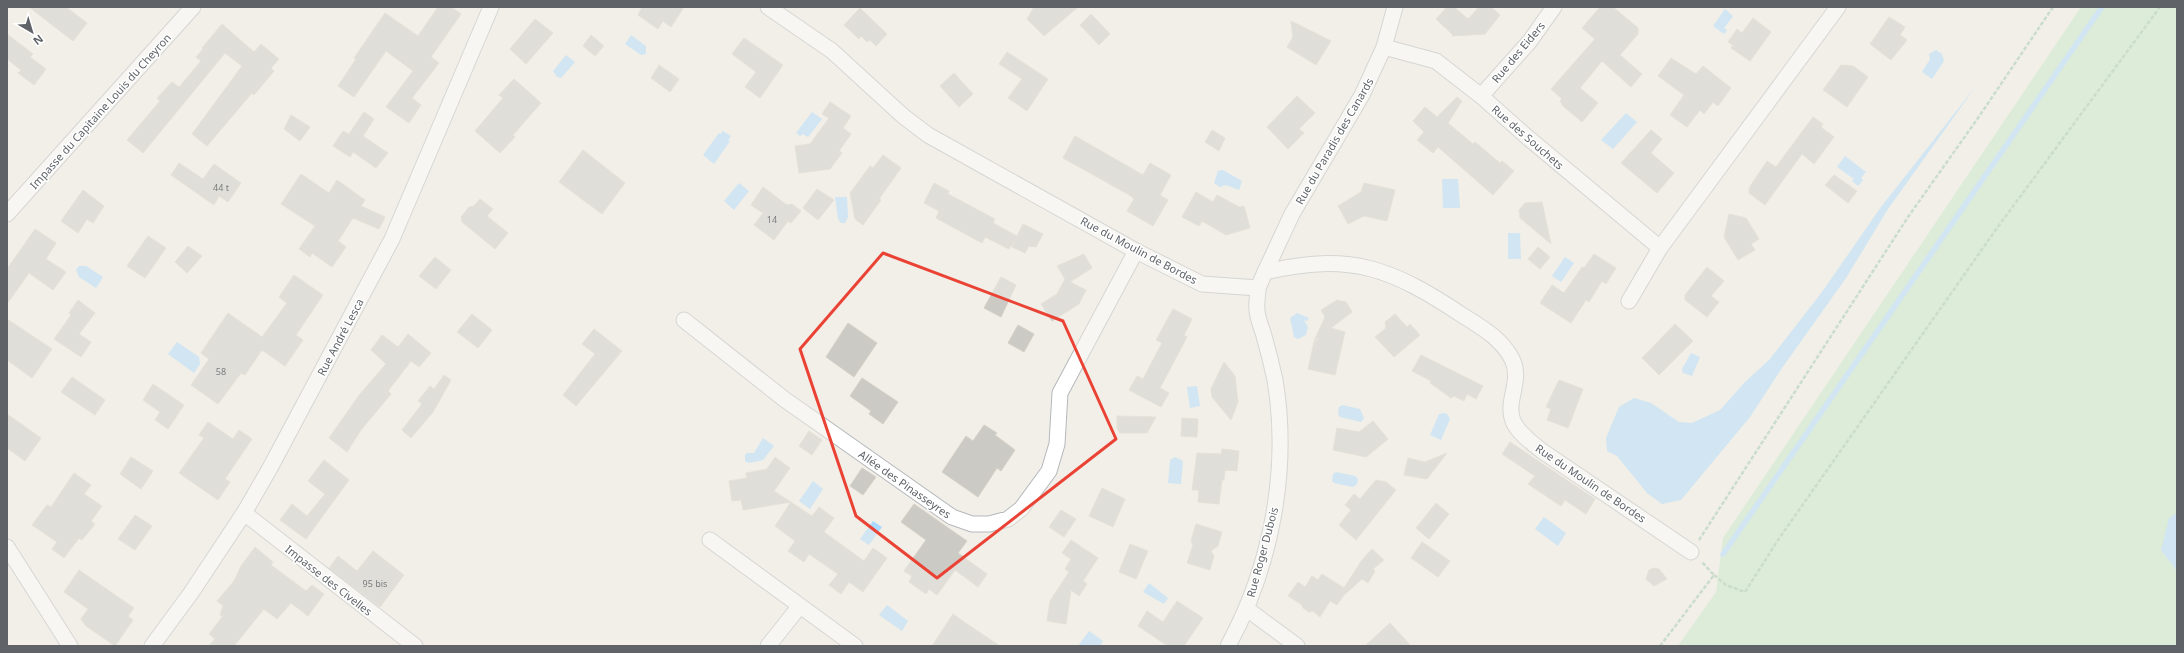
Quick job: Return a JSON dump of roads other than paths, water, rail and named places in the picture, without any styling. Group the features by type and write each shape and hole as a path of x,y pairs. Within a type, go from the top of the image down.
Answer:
{"street":[{"name":"Impasse du Capitaine Louis du Cheyron","path":"7,214 193,7"},
{"name":"Rue André Lesca","path":"152,646 191,593 244,513 273,463 392,239 491,7"},
{"name":"Rue du Moulin de Bordes","path":"768,7 832,51 903,116 928,135 1136,251 1202,284 1258,288"},
{"name":"Rue du Paradis des Canards","path":"1265,272 1292,214 1362,95 1384,47 1395,7"},
{"name":"Rue des Eiders","path":"1481,96 1530,40 1554,7"},
{"path":"1629,301 1660,248 1838,7"},
{"name":"Rue des Souchets","path":"1384,47 1436,61 1481,96 1526,136 1660,248"},
{"name":"Allée des Pinasseyres","path":"684,320 784,399 952,517 972,524 989,524 1008,519 1021,509 1049,472 1057,444 1060,393 1136,251"},
{"name":"Rue du Moulin de Bordes","path":"1265,272 1293,265 1341,262 1365,267 1397,277 1429,293 1488,332 1505,347 1512,359 1517,373 1510,410 1513,421 1520,431 1542,452 1692,552"},
{"path":"1258,288 1265,272"},
{"name":"Rue Roger Dubois","path":"1228,646 1247,609 1263,559 1275,508 1279,467 1279,421 1275,381 1257,311 1258,288"},
{"name":"Impasse des Civelles","path":"244,513 414,646"},
{"path":"710,540 799,607 855,646"},
{"path":"7,547 70,646"},
{"path":"768,646 799,607"},
{"path":"1247,609 1297,646"}],"water":[{"path":"1725,9 1733,16 1724,28 1727,30 1724,34 1713,26"},
{"path":"631,35 646,46 646,54 641,55 625,44"},
{"path":"1936,50 1942,54 1944,61 1932,79 1922,72 1930,59 1929,54"},
{"path":"566,55 575,62 561,78 557,77 553,71"},
{"path":"1976,86 1888,209 1846,278 1782,368 1750,417 1681,500 1662,504 1647,493 1617,456 1607,451 1606,438 1619,407 1634,398 1651,403 1679,422 1692,423 1720,410 1745,382 1770,359 1822,292 1881,207"},
{"path":"812,112 822,119 808,137 803,134 800,136 796,133"},
{"path":"1626,113 1637,122 1613,149 1601,140"},
{"path":"723,131 731,136 728,140 730,141 714,164 703,155 719,133 720,134"},
{"path":"1845,156 1866,172 1861,178 1863,180 1858,186 1852,181 1854,179 1837,167"},
{"path":"1223,170 1242,181 1239,190 1226,185 1220,187 1214,183 1218,171"},
{"path":"1442,179 1458,179 1460,208 1443,208"},
{"path":"739,183 749,191 734,210 724,201"},
{"path":"835,197 847,197 848,217 845,223 841,223 838,219"},
{"path":"1508,233 1520,233 1521,259 1508,259"},
{"path":"1565,257 1574,263 1561,282 1552,276"},
{"path":"79,266 86,266 103,277 96,288 79,277 76,270"},
{"path":"1297,313 1309,318 1307,321 1304,320 1308,327 1306,335 1298,339 1294,337 1290,318"},
{"path":"177,342 199,357 200,364 194,373 168,354"},
{"path":"1691,353 1700,357 1692,376 1683,373 1682,369"},
{"path":"1197,386 1200,406 1190,408 1187,387"},
{"path":"1342,405 1360,409 1364,418 1361,422 1340,417 1338,414 1339,407"},
{"path":"1439,414 1447,414 1450,419 1441,440 1430,435"},
{"path":"763,438 774,446 763,460 749,463 745,461 745,455 747,453 754,453"},
{"path":"1175,457 1183,461 1181,484 1168,483 1170,460"},
{"path":"1336,472 1355,476 1358,479 1357,484 1353,487 1334,483 1332,481 1333,474"},
{"path":"813,481 823,489 810,509 799,501"},
{"path":"2177,513 2177,571 2161,550 2169,518"},
{"path":"1544,517 1566,533 1558,546 1535,529"},
{"path":"873,521 882,527 869,545 860,539"},
{"path":"1149,583 1168,598 1164,604 1143,592"},
{"path":"887,605 908,621 902,631 879,615"},
{"path":"1089,631 1103,641 1100,646 1078,646"}],"waterway":[{"path":"1723,554 2102,7"}]}
